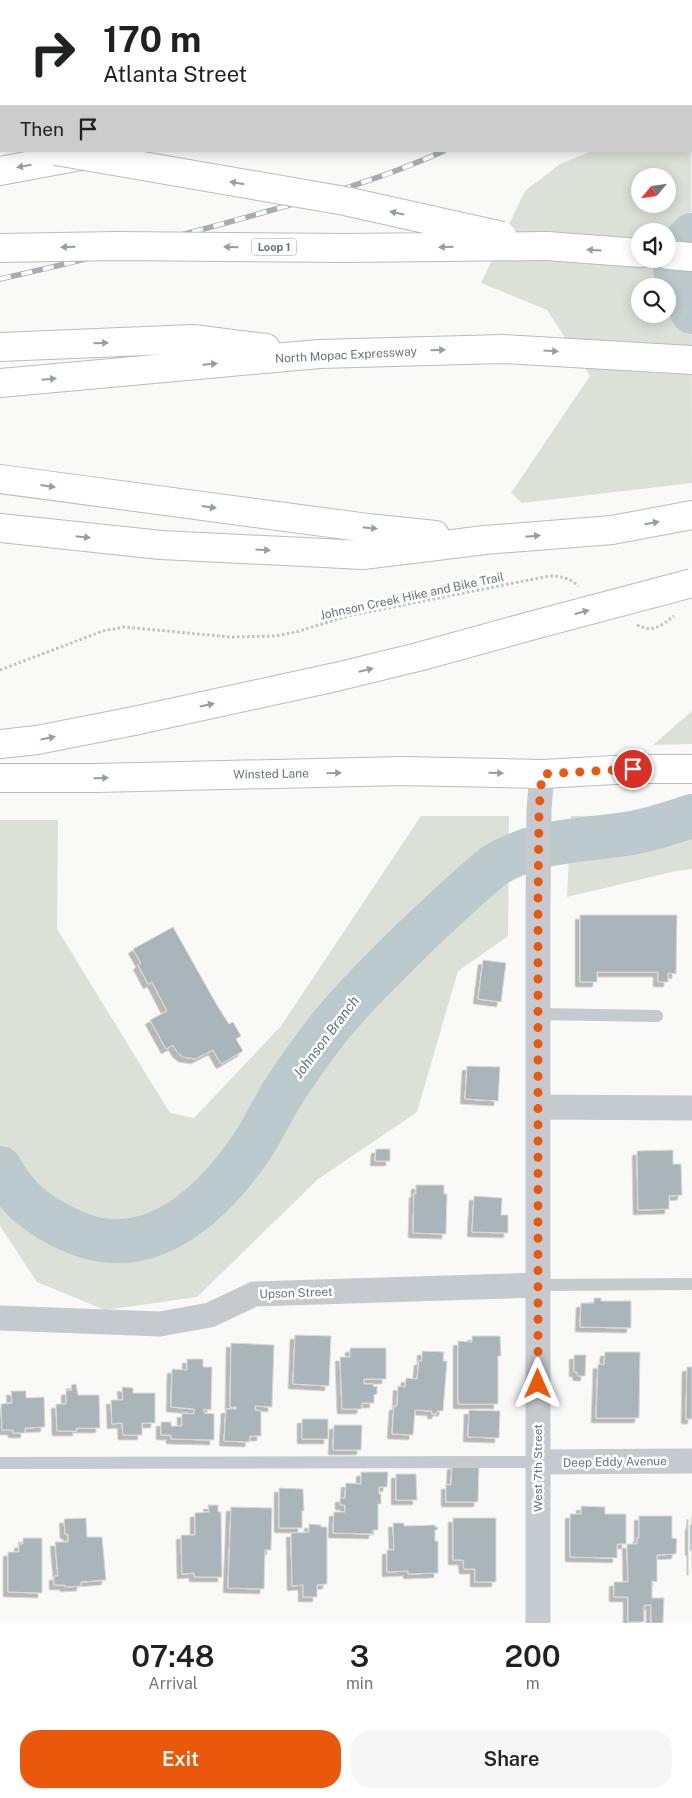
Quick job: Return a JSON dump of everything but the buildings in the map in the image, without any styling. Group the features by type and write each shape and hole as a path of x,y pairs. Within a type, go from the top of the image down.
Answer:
{"main road":[{"path":"62,152 345,201 547,246"},
{"path":"0,170 101,152"},
{"name":"Loop 1","path":"0,248 117,246 345,248 547,246 631,252"},
{"path":"676,256 692,257"},
{"path":"0,347 193,339 319,354"},
{"name":"North Mopac Expressway","path":"0,383 319,354 502,349 692,360"},
{"path":"0,479 368,528 485,540"},
{"path":"0,528 161,545 363,555 485,540 612,530 692,515"},
{"path":"0,744 36,740 134,721 418,658 534,624 692,583"},
{"name":"Winsted Lane","path":"0,778 106,778 402,771 542,774 633,769 692,769"}],"street":[{"name":"West 7th Street","path":"538,1623 538,902 539,810 542,774"},
{"path":"538,1107 692,1108"},
{"name":"Upson Street","path":"0,1318 160,1324 210,1315 254,1294 538,1285"},
{"name":"Deep Eddy Avenue","path":"538,1462 692,1461"}],"lane":[{"path":"538,1014 657,1016"},
{"path":"538,1285 692,1284"},
{"path":"0,1463 538,1462"}],"path":[{"name":"Johnson Creek Hike and Bike Trail","path":"0,670 103,631 124,627 230,637 276,636 348,616 549,576 560,576 573,581 581,589"},
{"path":"628,621 646,629 657,628 680,611"}],"shaded area":[{"path":"590,152 691,152 692,483 522,503 511,493 590,376 547,310 481,283 525,191 560,164"},
{"path":"692,711 692,744 653,745"},
{"path":"692,815 692,869 676,871 567,897 571,816"},
{"path":"421,816 509,816 508,936 458,971 417,1112 317,1180 197,1297 105,1310 37,1282 0,1226 0,820 58,820 57,929 170,1113 194,1118 281,1026"}],"waterway":[{"name":"Johnson Branch","path":"692,235 677,254 675,263 678,281 692,312"},
{"name":"Johnson Branch","path":"0,1168 21,1198 29,1205 58,1224 78,1234 114,1241 140,1239 163,1230 186,1217 225,1182 256,1140 282,1094 304,1061 352,1001 377,974 470,886 495,865 542,846 634,833 692,816"}],"railway":[{"path":"0,279 67,264 288,206 378,177 442,152"}],"route":[{"path":"538,1384 538,902 539,810 542,774 633,769"}]}
